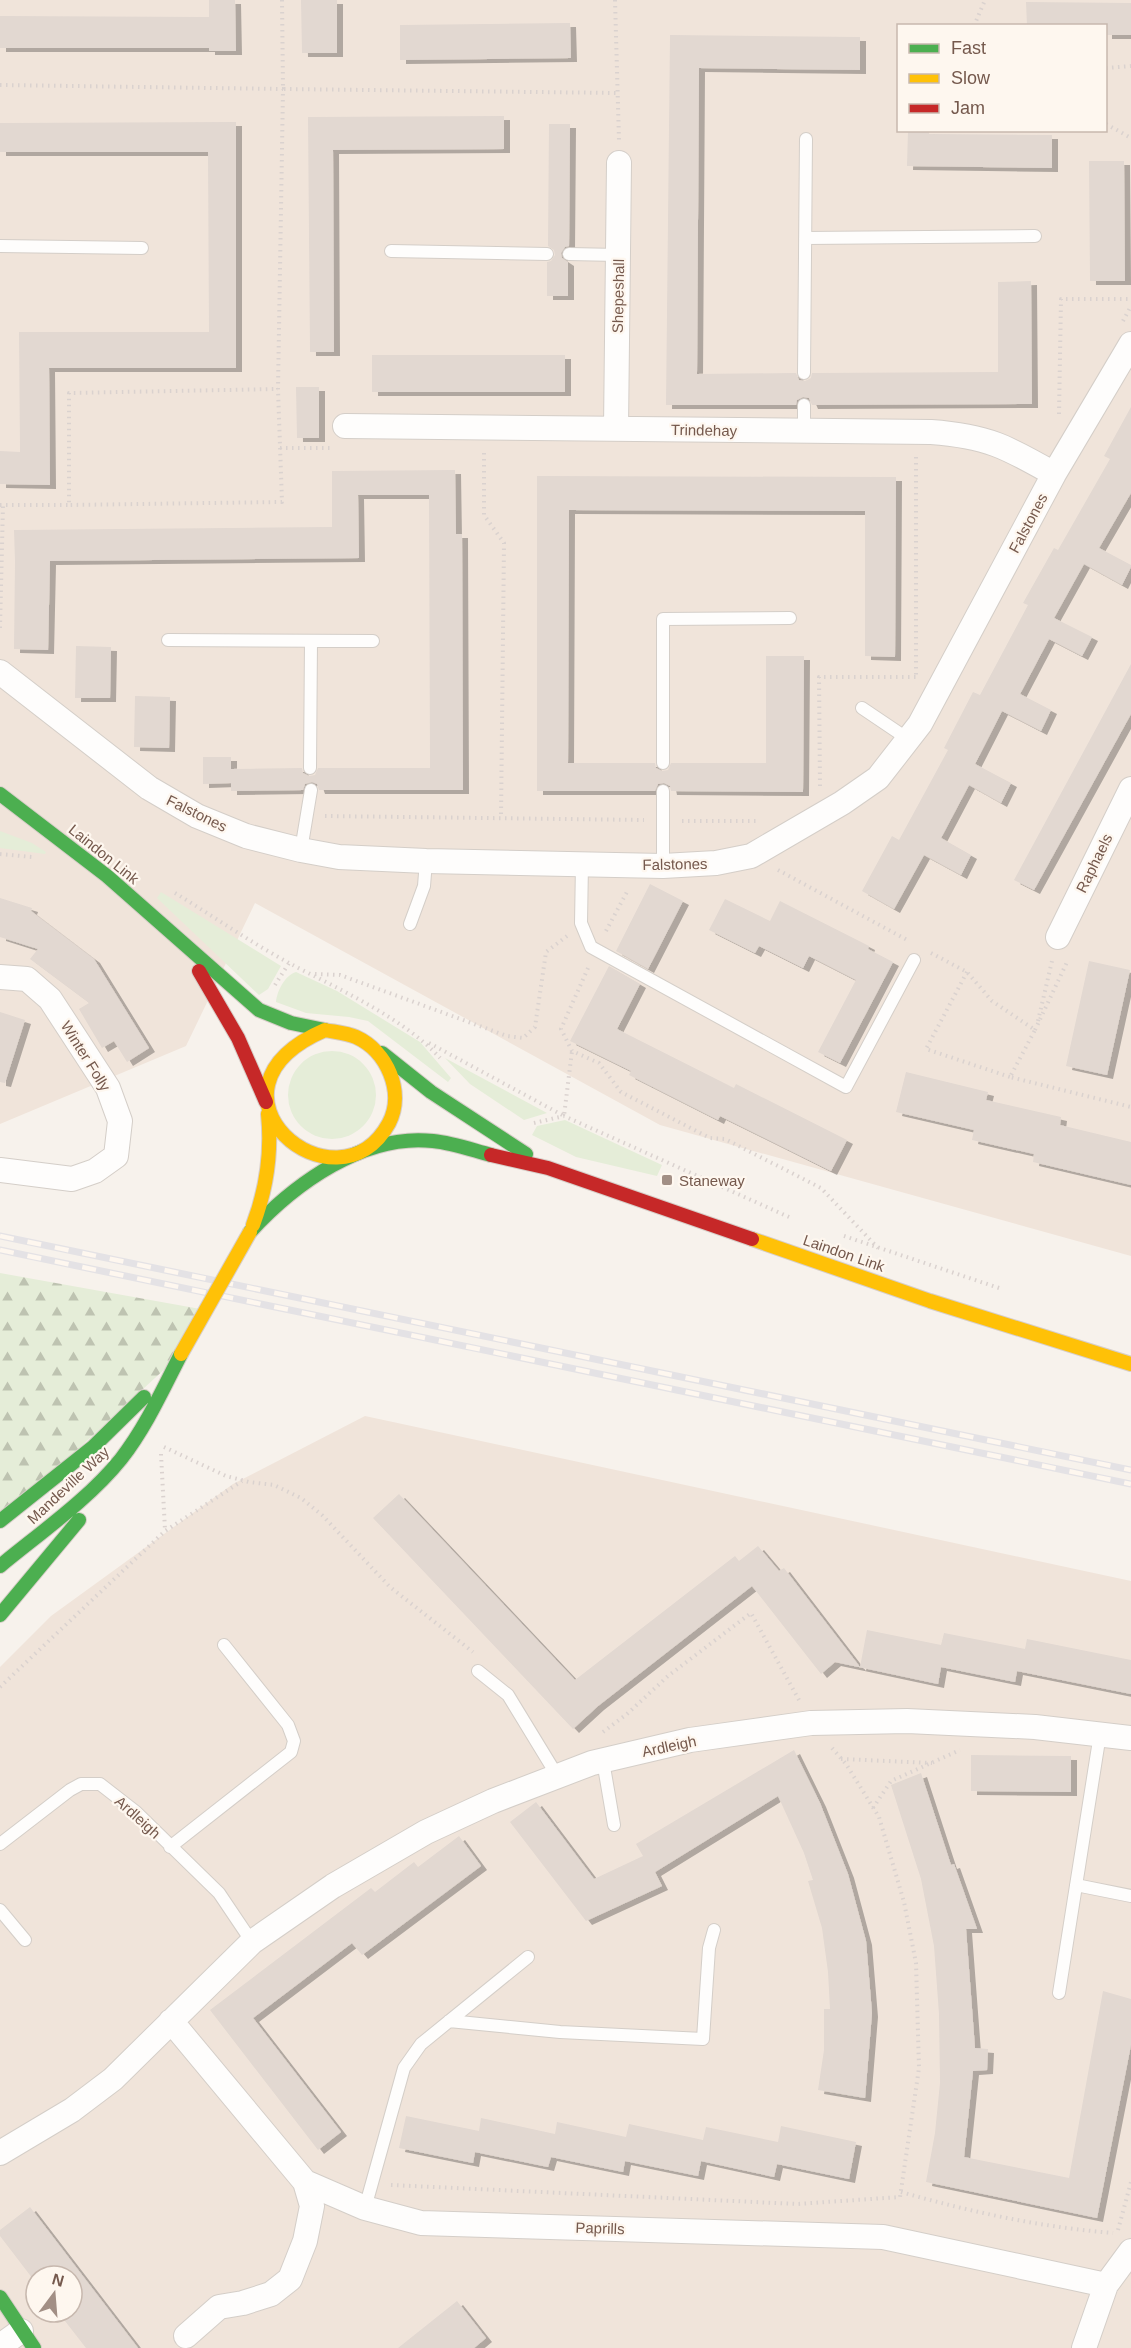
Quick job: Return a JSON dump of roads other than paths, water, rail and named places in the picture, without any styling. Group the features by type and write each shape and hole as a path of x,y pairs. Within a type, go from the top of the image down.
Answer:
{"main road":[{"name":"Laindon Link","path":"0,794 107,876 259,1010 275,1019 298,1026 325,1030"},
{"path":"10,819 31,825 59,838"},
{"name":"Laindon Link","path":"183,944 238,1038 267,1108"},
{"path":"325,1030 348,1034 371,1045 385,1060 393,1076 396,1093 394,1110 387,1126 375,1142 356,1154 320,1157 303,1151 278,1130 267,1108 273,1071 280,1058 309,1035 325,1030"},
{"name":"Laindon Link","path":"371,1045 431,1092 548,1168"},
{"name":"Mandeville Way","path":"0,1566 78,1502 121,1459 145,1423 250,1232 263,1200 271,1150 267,1108"},
{"name":"Laindon Link","path":"356,1154 382,1145 418,1139 548,1168 930,1301 1131,1364"},
{"name":"Mandeville Way","path":"250,1232 274,1206 297,1187 356,1154"},
{"name":"Mandeville Way","path":"0,1521 62,1475 123,1421 181,1354"},
{"path":"0,1615 73,1527 121,1459"},
{"path":"0,2297 28,2339"}],"street":[{"name":"Shepeshall","path":"616,429 619,163"},
{"name":"Falstones","path":"0,672 149,788 197,816 236,832 301,850 339,857 426,861 663,866 716,863 751,856 842,803 878,778 920,724 1054,474 1131,344"},
{"name":"Trindehay","path":"345,426 965,434 995,442 1054,474"},
{"name":"Raphaels","path":"1064,947 1131,789"},
{"name":"Winter Folly","path":"0,977 27,979 50,999 108,1088 120,1121 116,1156 95,1171 72,1179 0,1170"},
{"name":"Ardleigh","path":"0,2153 72,2110 113,2079 252,1942 333,1886 426,1833 493,1801 558,1777 603,1761 690,1740 811,1723 907,1721 1035,1727 1131,1738"},
{"name":"Paprills","path":"171,2022 305,2182 365,2208 421,2223 883,2237 1106,2284"},
{"path":"186,2336 219,2307 243,2303 271,2294 290,2278 305,2241 312,2206 305,2182"},
{"path":"1084,2348 1106,2284 1131,2251"},
{"path":"0,2346 28,2339"}],"lane":[{"path":"804,373 806,139"},
{"path":"805,238 1035,236"},
{"path":"0,246 142,248"},
{"path":"392,251 547,254"},
{"path":"568,254 618,255"},
{"path":"804,405 804,431"},
{"path":"663,763 663,619 790,618"},
{"path":"168,640 373,641"},
{"path":"310,768 311,641"},
{"path":"862,708 908,739"},
{"path":"301,850 310,790"},
{"path":"663,791 663,866"},
{"path":"410,924 424,886 426,861"},
{"path":"582,864 581,924 591,947 846,1087 914,960"},
{"path":"170,1847 291,1752 294,1741 288,1725 224,1645"},
{"path":"478,1671 508,1695 558,1777"},
{"path":"1059,1993 1100,1734"},
{"path":"603,1761 614,1825"},
{"name":"Ardleigh","path":"0,1844 70,1790 81,1784 100,1784 136,1812 219,1893 252,1942"},
{"path":"1076,1885 1131,1896"},
{"path":"0,1910 25,1940"},
{"path":"449,2021 560,2032 703,2039 709,1948 714,1930"},
{"path":"365,2208 404,2068 421,2044 528,1958"}],"railway":[{"path":"0,1236 1131,1470"},
{"path":"0,1250 1131,1484"}],"place":[{"name":"Staneway","path":"667,1180"}]}
